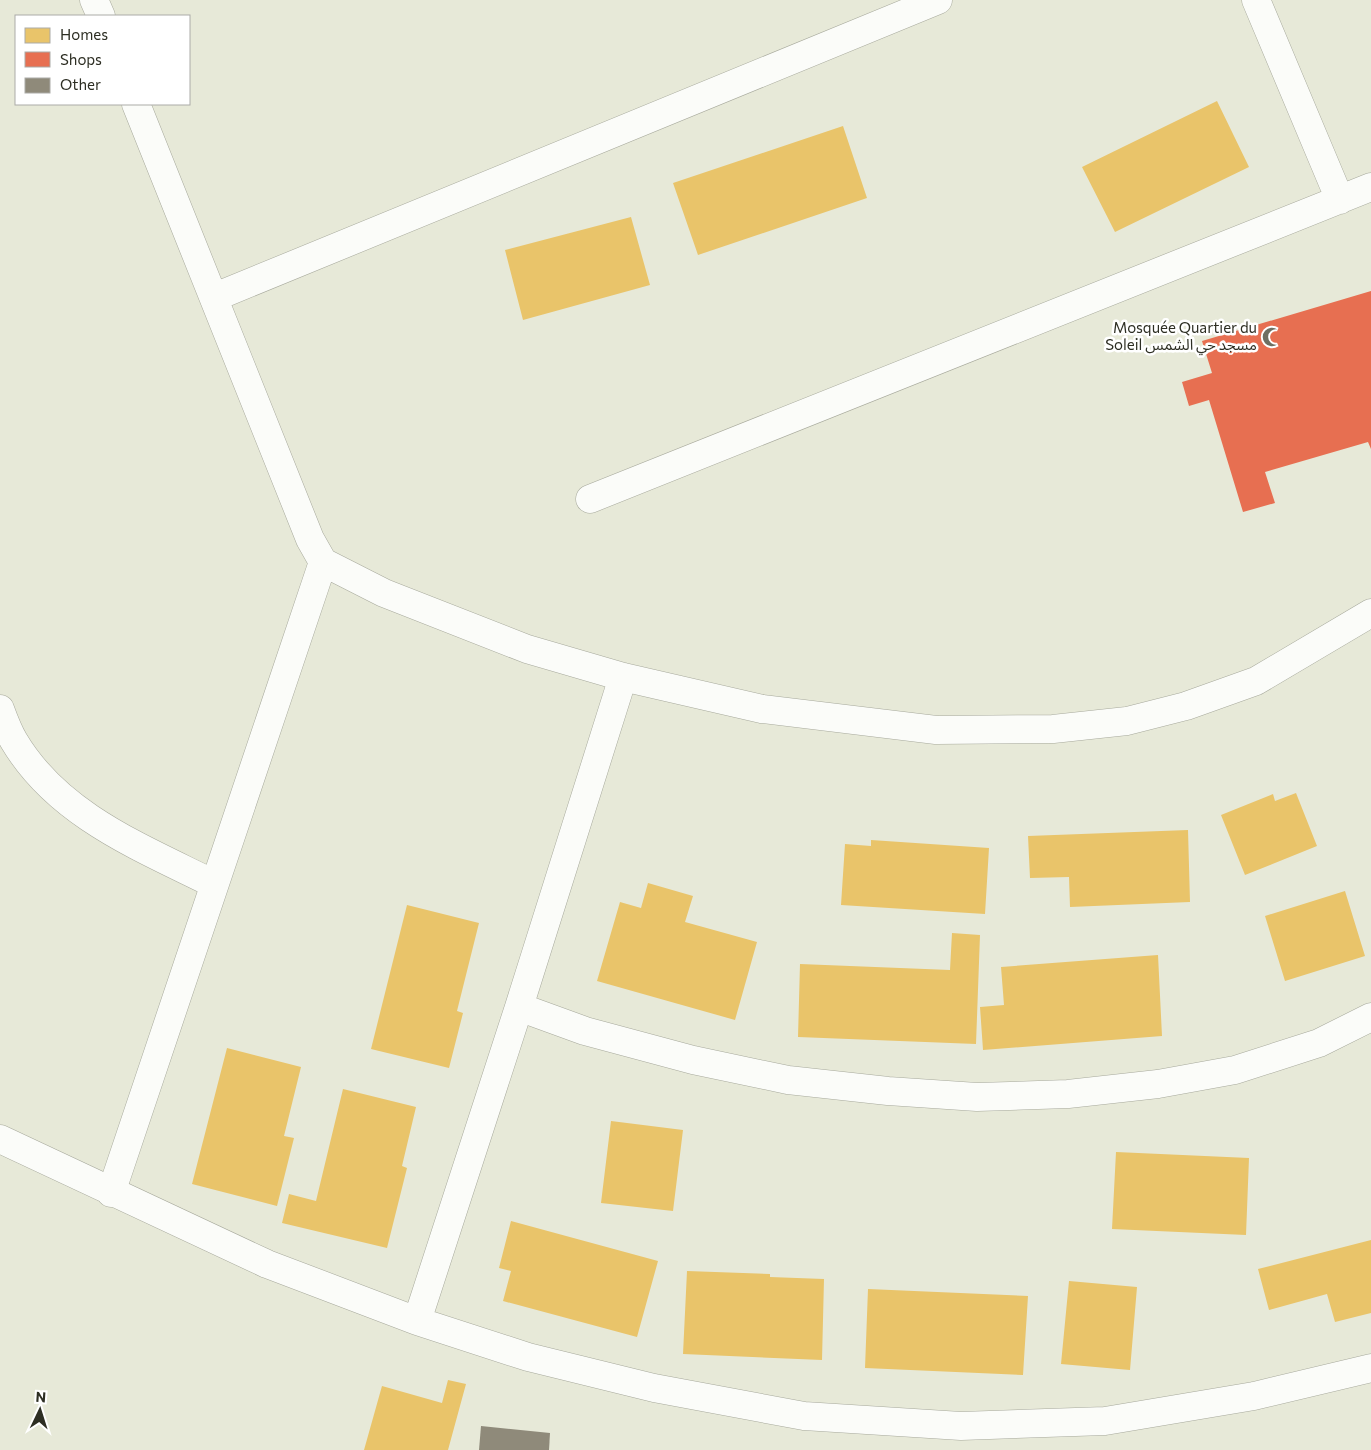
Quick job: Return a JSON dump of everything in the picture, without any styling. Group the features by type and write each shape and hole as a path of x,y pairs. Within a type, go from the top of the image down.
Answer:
{"street":[{"path":"94,0 101,15"},
{"path":"215,297 938,0"},
{"path":"1256,0 1340,200"},
{"path":"136,105 215,297 310,540 323,562 384,593 527,649 622,677 762,709 926,729 1053,729 1127,721 1186,706 1256,681 1371,613"},
{"path":"590,499 1371,188"},
{"path":"111,1193 323,562"},
{"path":"417,1321 519,1007 622,677"},
{"path":"0,710 23,754 33,768 62,799 106,830 214,884"},
{"path":"519,1007 585,1031 693,1060 788,1080 888,1091 977,1097 1068,1094 1158,1084 1235,1070 1319,1043 1371,1017"},
{"path":"0,1139 111,1193 267,1264 417,1321 528,1357 654,1388 804,1416 961,1426 1105,1421 1254,1396 1371,1368"}],"building: Homes":[{"path":"1217,101 1249,167 1115,232 1082,167"},
{"path":"843,126 867,198 698,255 673,183"},
{"path":"631,217 650,285 523,320 505,250"},
{"path":"1296,793 1317,846 1245,875 1221,815 1273,794 1275,801"},
{"path":"1188,830 1190,902 1070,907 1069,877 1030,878 1028,836"},
{"path":"871,840 989,848 985,914 841,905 845,844 871,846"},
{"path":"648,883 693,896 685,922 757,942 735,1020 597,981 620,902 641,908"},
{"path":"1345,891 1365,956 1285,981 1265,916"},
{"path":"407,905 479,923 457,1011 463,1013 449,1068 371,1049"},
{"path":"952,933 980,935 976,1044 798,1037 800,964 950,970"},
{"path":"1158,955 1162,1036 983,1050 980,1007 1004,1005 1001,967"},
{"path":"227,1048 301,1067 284,1136 294,1138 277,1206 192,1184"},
{"path":"343,1089 416,1107 402,1166 407,1168 387,1248 282,1223 289,1194 316,1201"},
{"path":"611,1121 683,1130 673,1211 601,1203"},
{"path":"1116,1152 1249,1158 1246,1235 1112,1229"},
{"path":"511,1221 658,1261 637,1337 503,1301 511,1271 499,1268"},
{"path":"1371,1240 1371,1313 1335,1322 1327,1294 1269,1310 1258,1269"},
{"path":"687,1271 770,1274 770,1277 824,1279 822,1360 683,1354"},
{"path":"1069,1281 1137,1287 1130,1370 1061,1364"},
{"path":"868,1289 1028,1296 1023,1375 865,1368"},
{"path":"448,1380 466,1384 448,1450 364,1450 382,1386 442,1403"}],"building: Shops":[{"path":"1371,291 1371,449 1368,442 1265,472 1275,503 1243,512 1209,400 1189,406 1182,382 1212,373 1202,341"}],"building: Other":[{"path":"481,1426 550,1433 549,1450 479,1450"}],"place":[{"name":"Mosquée Quartier du Soleil مسجد حي الشمس","path":"1272,337"}]}
